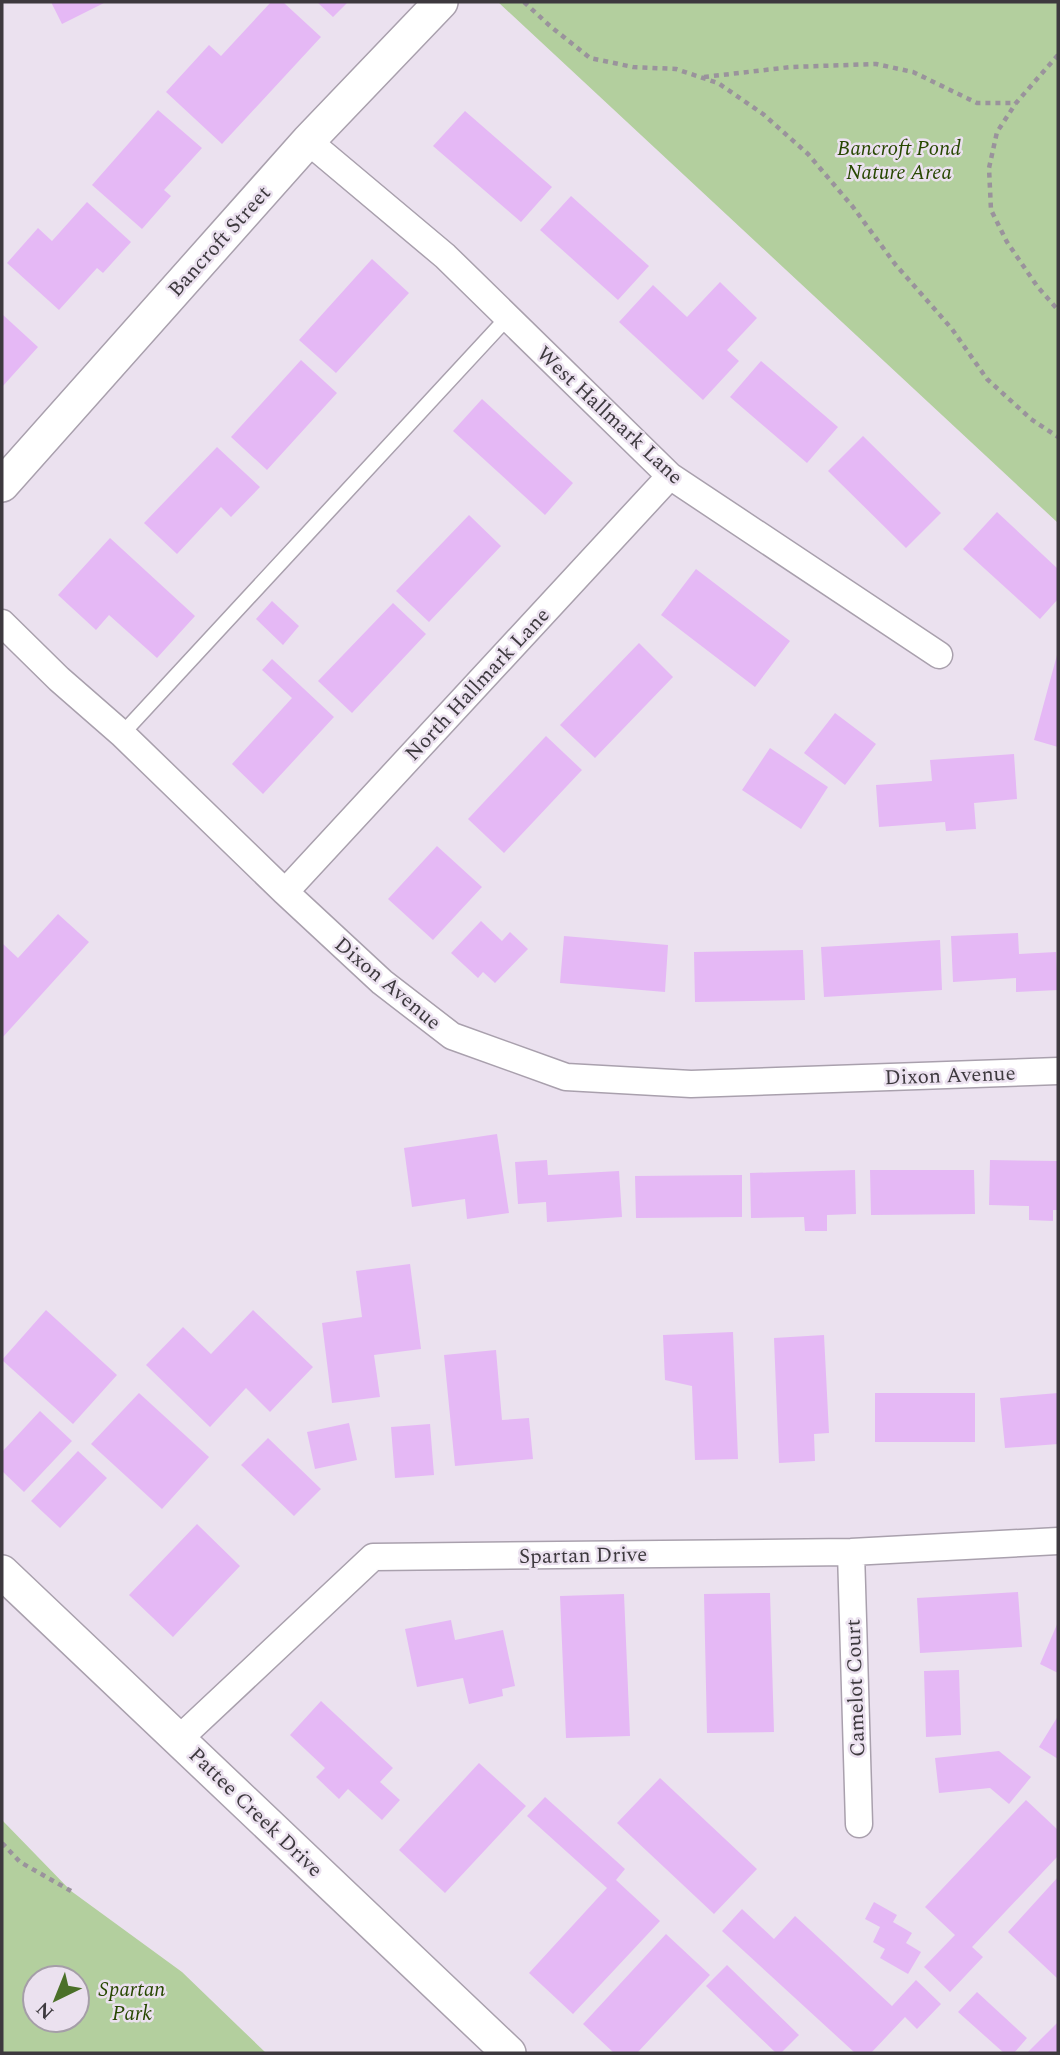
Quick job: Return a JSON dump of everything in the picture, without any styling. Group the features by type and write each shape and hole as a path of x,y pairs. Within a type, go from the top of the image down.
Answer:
{"street":[{"name":"Bancroft Street","path":"2,485 308,141 441,2"},
{"name":"West Hallmark Lane","path":"308,141 445,256 670,476 939,655"},
{"name":"North Hallmark Lane","path":"285,892 670,476"},
{"name":"Dixon Avenue","path":"2,623 382,982 452,1035 565,1077 691,1084 1058,1071"},
{"name":"Spartan Drive","path":"179,1739 373,1557 851,1552 1058,1541"},
{"name":"Camelot Court","path":"851,1552 859,1824"},
{"name":"Pattee Creek Drive","path":"2,1572 509,2053"}],"lane":[{"path":"122,734 508,317"}],"path":[{"path":"524,2 590,58 633,66 676,69 718,83 763,114 808,154 853,207 895,264 952,329 987,379 1031,419 1058,438"},
{"path":"1058,55 1016,103 997,132 989,167 991,210 1007,242 1037,286 1058,310"},
{"path":"699,77 791,68 876,64 914,72 976,103 1016,103"},
{"path":"2,1843 20,1862 71,1891"}],"green space":[{"name":"Bancroft Pond Nature Area","path":"498,2 1058,2 1058,523"},
{"name":"Spartan Park","path":"2,1820 71,1891 182,1972 266,2053 2,2053"}],"building":[{"path":"51,2 106,2 62,24"},
{"path":"271,2 283,2 321,37 222,144 166,92 209,45 221,56"},
{"path":"317,2 348,2 333,17"},
{"path":"158,110 202,148 164,190 171,196 142,229 92,185"},
{"path":"465,111 552,187 521,222 433,146"},
{"path":"571,196 649,266 618,300 540,230"},
{"path":"87,202 131,242 103,273 97,268 59,310 7,263 38,228 52,241"},
{"path":"372,259 409,293 336,373 299,340"},
{"path":"720,282 757,318 727,350 739,361 703,400 619,322 653,285 687,317"},
{"path":"2,314 38,347 2,387"},
{"path":"301,360 337,393 267,470 231,437"},
{"path":"761,361 838,427 807,463 730,397"},
{"path":"482,399 573,483 545,515 453,431"},
{"path":"863,436 941,513 906,548 828,471"},
{"path":"217,447 260,487 231,517 221,507 177,554 144,523"},
{"path":"997,512 1058,569 1058,599 1040,619 963,549"},
{"path":"469,515 501,546 429,622 396,591"},
{"path":"110,538 195,616 157,658 109,615 96,630 58,595"},
{"path":"696,569 790,641 755,687 661,615"},
{"path":"272,601 299,626 283,645 256,619"},
{"path":"393,603 426,634 352,713 318,681"},
{"path":"639,643 673,677 595,758 560,725"},
{"path":"1058,655 1058,747 1034,740"},
{"path":"272,659 334,717 263,794 232,764 292,698 262,670"},
{"path":"835,713 876,744 845,785 804,753"},
{"path":"546,736 582,770 504,853 468,819"},
{"path":"770,748 828,787 801,829 742,790"},
{"path":"1014,754 1017,799 974,803 976,829 946,831 945,822 879,827 876,785 932,781 930,760"},
{"path":"437,846 482,887 433,940 388,899"},
{"path":"58,914 89,942 2,1038 2,943 18,958"},
{"path":"481,921 502,941 510,932 528,949 495,983 483,972 478,978 451,953"},
{"path":"1018,933 1019,954 1056,952 1058,990 1016,992 1016,978 953,982 951,936"},
{"path":"564,936 668,945 665,992 560,983"},
{"path":"940,940 942,990 824,997 821,947"},
{"path":"803,950 805,1000 695,1002 694,952"},
{"path":"497,1134 509,1213 467,1219 465,1199 412,1207 404,1148"},
{"path":"547,1160 548,1175 619,1171 622,1217 547,1222 546,1202 518,1204 515,1162"},
{"path":"990,1160 1058,1161 1058,1210 1053,1210 1053,1221 1029,1220 1029,1206 989,1205"},
{"path":"855,1170 856,1214 827,1215 827,1231 805,1231 804,1217 751,1218 750,1173"},
{"path":"870,1170 974,1170 975,1214 871,1215"},
{"path":"742,1175 742,1217 636,1218 635,1176"},
{"path":"410,1264 421,1349 374,1355 380,1397 332,1403 322,1323 362,1317 356,1271"},
{"path":"46,1310 117,1375 73,1424 2,1360"},
{"path":"253,1310 313,1367 270,1412 246,1388 210,1427 146,1365 183,1327 211,1354"},
{"path":"733,1332 738,1459 695,1460 692,1386 665,1380 663,1335"},
{"path":"824,1335 829,1433 814,1434 815,1461 779,1463 774,1338"},
{"path":"496,1350 502,1420 529,1418 533,1459 455,1466 444,1355"},
{"path":"139,1393 209,1457 162,1509 91,1444"},
{"path":"875,1393 975,1393 975,1442 875,1442"},
{"path":"1058,1393 1058,1444 1005,1448 1000,1398"},
{"path":"40,1411 72,1441 24,1492 2,1471 2,1452"},
{"path":"349,1423 357,1460 315,1469 307,1432"},
{"path":"430,1424 434,1475 395,1478 391,1427"},
{"path":"268,1438 321,1489 294,1516 241,1465"},
{"path":"78,1451 107,1478 60,1528 31,1501"},
{"path":"197,1524 240,1566 173,1637 129,1595"},
{"path":"1018,1592 1022,1647 920,1653 917,1598"},
{"path":"770,1593 774,1732 707,1733 704,1594"},
{"path":"624,1594 630,1736 566,1738 560,1596"},
{"path":"451,1620 455,1640 503,1630 515,1686 502,1689 503,1696 469,1704 463,1678 417,1687 405,1629"},
{"path":"1058,1622 1058,1673 1040,1664"},
{"path":"959,1670 961,1735 926,1737 924,1671"},
{"path":"321,1701 393,1768 380,1782 400,1800 382,1820 348,1789 339,1799 316,1777 325,1768 290,1735"},
{"path":"1058,1716 1058,1759 1039,1747"},
{"path":"999,1751 1031,1777 1009,1804 990,1788 939,1793 935,1758"},
{"path":"479,1763 526,1806 445,1893 399,1850"},
{"path":"660,1778 757,1869 714,1914 617,1823"},
{"path":"545,1797 625,1869 616,1880 660,1921 573,2014 529,1973 607,1888 527,1816"},
{"path":"1026,1800 1058,1830 1058,1856 972,1947 983,1957 950,1992 924,1967 955,1935 925,1907"},
{"path":"1058,1877 1058,1979 1008,1932"},
{"path":"874,1902 897,1915 893,1922 912,1933 906,1943 921,1952 908,1974 880,1958 885,1949 873,1942 880,1927 865,1919"},
{"path":"742,1909 774,1939 795,1916 892,2006 916,1980 941,2004 917,2029 905,2017 871,2053 855,2053 722,1931"},
{"path":"666,1934 710,1975 637,2053 614,2053 583,2024"},
{"path":"727,1965 799,2035 781,2053 776,2053 706,1986"},
{"path":"977,1992 1027,2038 1014,2053 1004,2053 958,2012"},
{"path":"1058,2022 1058,2053 1027,2053"}]}
